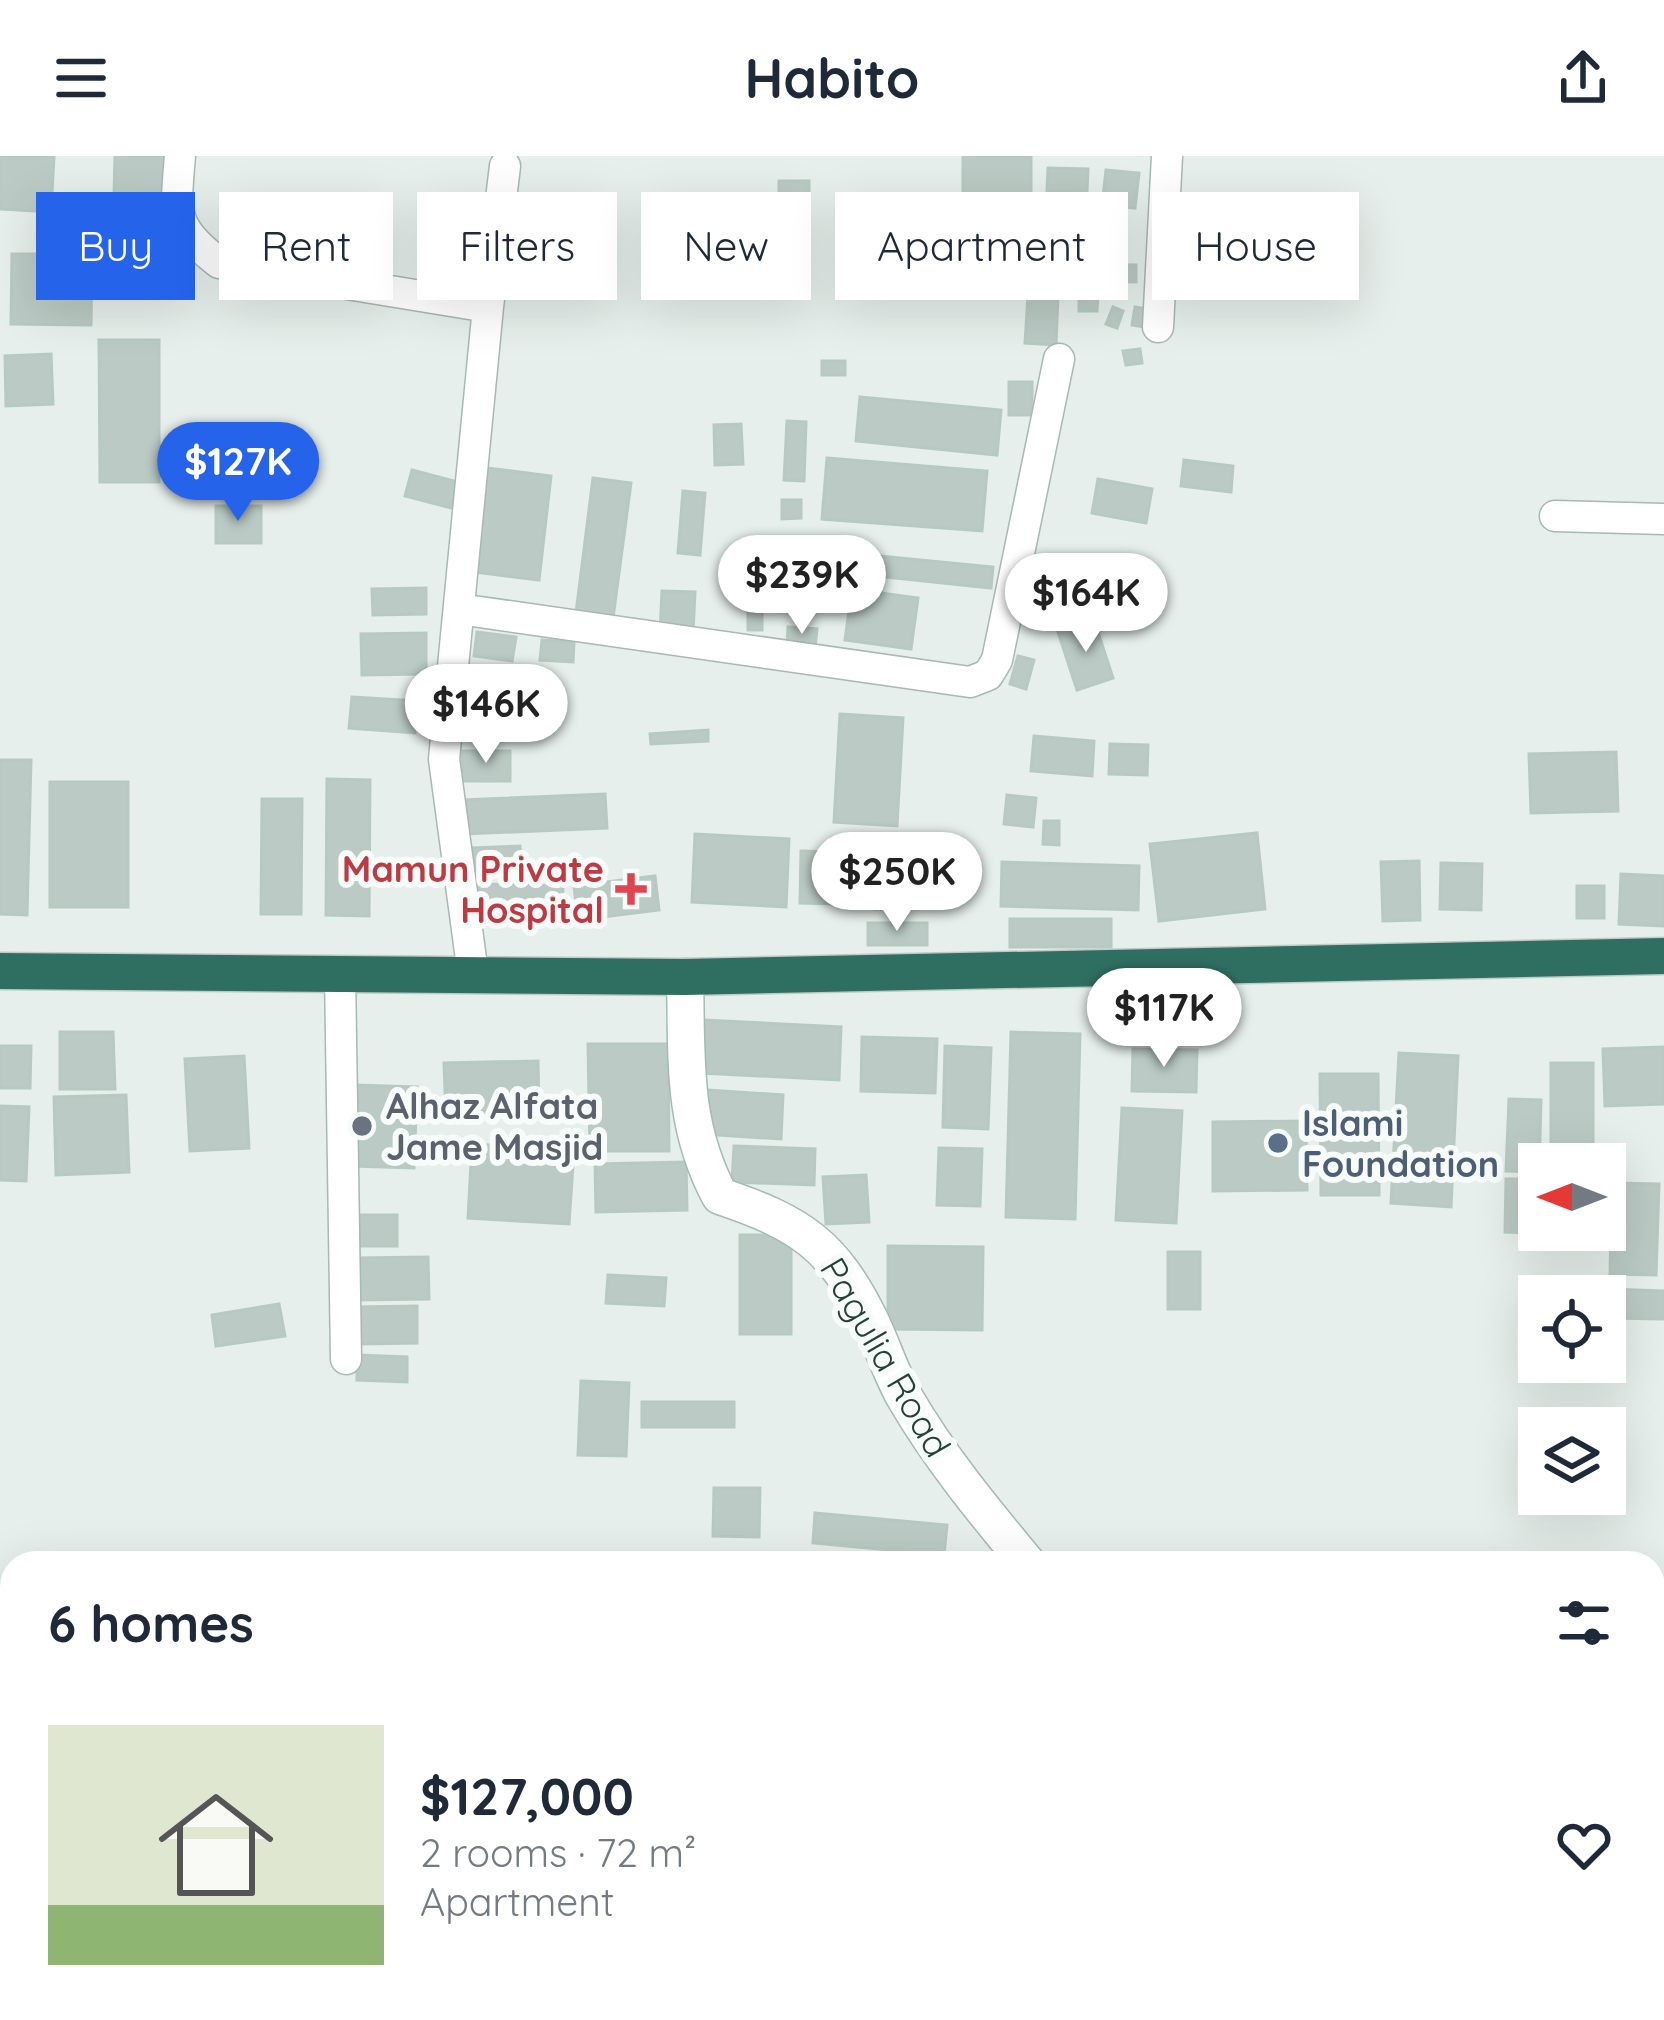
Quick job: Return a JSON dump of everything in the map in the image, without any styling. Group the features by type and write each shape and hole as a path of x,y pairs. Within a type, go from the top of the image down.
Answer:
{"highway":[{"path":"0,971 685,977 1664,956"}],"street":[{"path":"180,156 175,212 189,240 219,263 488,307"},
{"path":"1158,327 1167,156"},
{"path":"472,974 444,759 506,166"},
{"path":"458,610 970,682 988,675 997,660 1059,359"},
{"path":"1556,516 1664,519"},
{"path":"340,974 346,1359"},
{"name":"Pagulia Road","path":"685,977 687,1091 701,1160 720,1196 772,1213 814,1238 845,1275 904,1397 965,1490 1018,1551"}],"building":[{"path":"0,156 54,156 52,192 36,192 36,211 0,209"},
{"path":"115,156 166,156 165,192 114,192"},
{"path":"963,156 1031,156 1031,192 963,192"},
{"path":"1048,168 1088,169 1087,192 1047,191"},
{"path":"1106,170 1139,173 1135,208 1128,207 1128,192 1103,192"},
{"path":"779,181 809,181 809,192 779,192"},
{"path":"12,254 36,254 36,300 91,300 91,325 11,324"},
{"path":"1128,265 1136,265 1136,282 1128,282"},
{"path":"1028,300 1058,300 1056,345 1025,343"},
{"path":"1079,300 1098,300 1097,311 1079,311"},
{"path":"1113,307 1123,311 1117,328 1106,324"},
{"path":"1135,307 1154,310 1151,328 1132,325"},
{"path":"99,340 159,340 159,482 100,482"},
{"path":"1140,349 1142,363 1126,365 1123,351"},
{"path":"51,354 53,404 6,406 5,356"},
{"path":"822,361 845,361 845,375 822,375"},
{"path":"1009,382 1032,382 1032,415 1009,415"},
{"path":"860,397 1001,410 997,455 856,441"},
{"path":"787,421 806,422 804,481 784,480"},
{"path":"741,424 743,464 715,465 714,425"},
{"path":"827,458 987,471 982,531 822,519"},
{"path":"1184,460 1233,466 1231,492 1181,486"},
{"path":"487,468 551,476 539,580 474,572"},
{"path":"199,469 249,473 248,489 198,484"},
{"path":"412,470 458,482 451,508 405,496"},
{"path":"593,478 631,483 613,618 576,613"},
{"path":"1098,479 1152,489 1146,523 1092,513"},
{"path":"683,491 705,493 700,555 678,553"},
{"path":"782,500 801,500 801,518 782,519"},
{"path":"216,506 261,506 261,543 216,543"},
{"path":"849,553 993,567 991,588 847,573"},
{"path":"1037,555 1097,560 1095,584 1035,578"},
{"path":"426,588 426,614 373,615 372,589"},
{"path":"852,589 918,598 911,649 845,640"},
{"path":"662,591 695,592 693,633 660,632"},
{"path":"748,597 762,597 762,630 748,630"},
{"path":"1094,620 1113,678 1077,690 1058,632"},
{"path":"788,627 817,629 815,648 787,646"},
{"path":"477,632 516,637 512,661 474,656"},
{"path":"426,633 426,674 362,675 361,634"},
{"path":"542,640 574,642 573,662 540,660"},
{"path":"1018,656 1034,660 1026,689 1010,684"},
{"path":"352,697 417,701 415,733 349,728"},
{"path":"840,714 903,718 897,826 834,822"},
{"path":"708,730 708,741 651,744 650,734"},
{"path":"1034,736 1094,741 1092,776 1031,771"},
{"path":"1110,744 1148,745 1147,775 1109,774"},
{"path":"462,751 510,751 510,781 462,781"},
{"path":"1616,752 1618,811 1531,813 1529,754"},
{"path":"0,760 31,760 27,915 0,914"},
{"path":"327,779 370,780 369,916 326,915"},
{"path":"50,782 128,782 128,907 50,907"},
{"path":"605,794 607,828 463,834 462,800"},
{"path":"1007,795 1036,798 1033,827 1004,824"},
{"path":"262,799 302,799 301,914 261,914"},
{"path":"1044,821 1059,821 1059,845 1043,844"},
{"path":"1257,833 1265,909 1159,921 1150,844"},
{"path":"695,834 789,839 786,907 692,902"},
{"path":"520,846 521,875 474,877 473,848"},
{"path":"801,851 836,852 835,904 800,903"},
{"path":"967,860 969,896 935,898 934,862"},
{"path":"1419,861 1420,920 1383,921 1381,862"},
{"path":"1002,862 1139,866 1138,910 1001,906"},
{"path":"1441,863 1482,864 1481,910 1440,909"},
{"path":"1621,874 1664,876 1664,926 1619,924"},
{"path":"655,876 659,910 578,920 574,886"},
{"path":"920,882 921,907 875,909 874,885"},
{"path":"479,884 563,886 562,916 478,913"},
{"path":"1577,886 1604,886 1604,918 1577,918"},
{"path":"1010,919 1111,919 1111,947 1010,947"},
{"path":"868,923 927,923 927,945 868,945"},
{"path":"704,1020 841,1027 839,1080 701,1073"},
{"path":"60,1032 113,1032 115,1089 60,1089"},
{"path":"1011,1032 1080,1034 1075,1219 1006,1217"},
{"path":"862,1037 937,1039 935,1093 861,1091"},
{"path":"588,1044 668,1044 669,1151 590,1151"},
{"path":"0,1046 31,1046 30,1088 0,1088"},
{"path":"945,1046 991,1048 988,1129 943,1127"},
{"path":"1664,1047 1664,1104 1605,1106 1603,1049"},
{"path":"1133,1049 1197,1050 1196,1092 1132,1091"},
{"path":"1399,1053 1458,1056 1451,1207 1391,1203"},
{"path":"244,1056 249,1148 190,1151 185,1059"},
{"path":"538,1061 539,1114 446,1116 444,1063"},
{"path":"1551,1063 1593,1063 1593,1143 1551,1143"},
{"path":"1320,1074 1378,1074 1379,1195 1321,1195"},
{"path":"355,1085 417,1087 414,1168 352,1166"},
{"path":"707,1090 783,1095 781,1139 704,1134"},
{"path":"126,1095 129,1172 56,1175 54,1097"},
{"path":"1509,1099 1541,1100 1540,1143 1518,1143 1518,1171 1506,1171"},
{"path":"0,1106 29,1107 26,1181 0,1180"},
{"path":"1122,1108 1182,1111 1176,1223 1116,1220"},
{"path":"1306,1121 1307,1190 1213,1191 1213,1122"},
{"path":"472,1144 574,1150 569,1224 468,1218"},
{"path":"734,1146 815,1149 814,1185 732,1182"},
{"path":"939,1148 982,1149 980,1206 937,1205"},
{"path":"686,1162 687,1210 596,1212 595,1164"},
{"path":"866,1175 869,1222 826,1224 823,1177"},
{"path":"1506,1179 1518,1179 1518,1232 1505,1232"},
{"path":"1626,1183 1659,1184 1656,1275 1610,1274 1611,1251 1626,1251"},
{"path":"356,1215 397,1215 397,1246 356,1246"},
{"path":"740,1235 791,1235 791,1334 740,1334"},
{"path":"888,1246 983,1247 982,1330 888,1329"},
{"path":"1168,1252 1200,1252 1200,1309 1168,1309"},
{"path":"428,1257 429,1299 357,1300 356,1258"},
{"path":"608,1275 666,1278 664,1306 606,1303"},
{"path":"1626,1290 1664,1291 1664,1319 1626,1318"},
{"path":"279,1304 285,1336 216,1346 212,1315"},
{"path":"417,1306 417,1343 357,1344 357,1307"},
{"path":"357,1355 407,1357 407,1382 357,1380"},
{"path":"581,1381 629,1383 626,1456 578,1455"},
{"path":"642,1402 734,1402 734,1427 642,1427"},
{"path":"714,1488 760,1488 759,1537 713,1536"},
{"path":"815,1513 947,1525 944,1551 813,1543"}],"place":[{"name":"Mamun Private Hospital","path":"631,889"},
{"name":"Alhaz Alfata Jame Masjid","path":"362,1126"},
{"name":"Islami Foundation","path":"1278,1143"}]}
